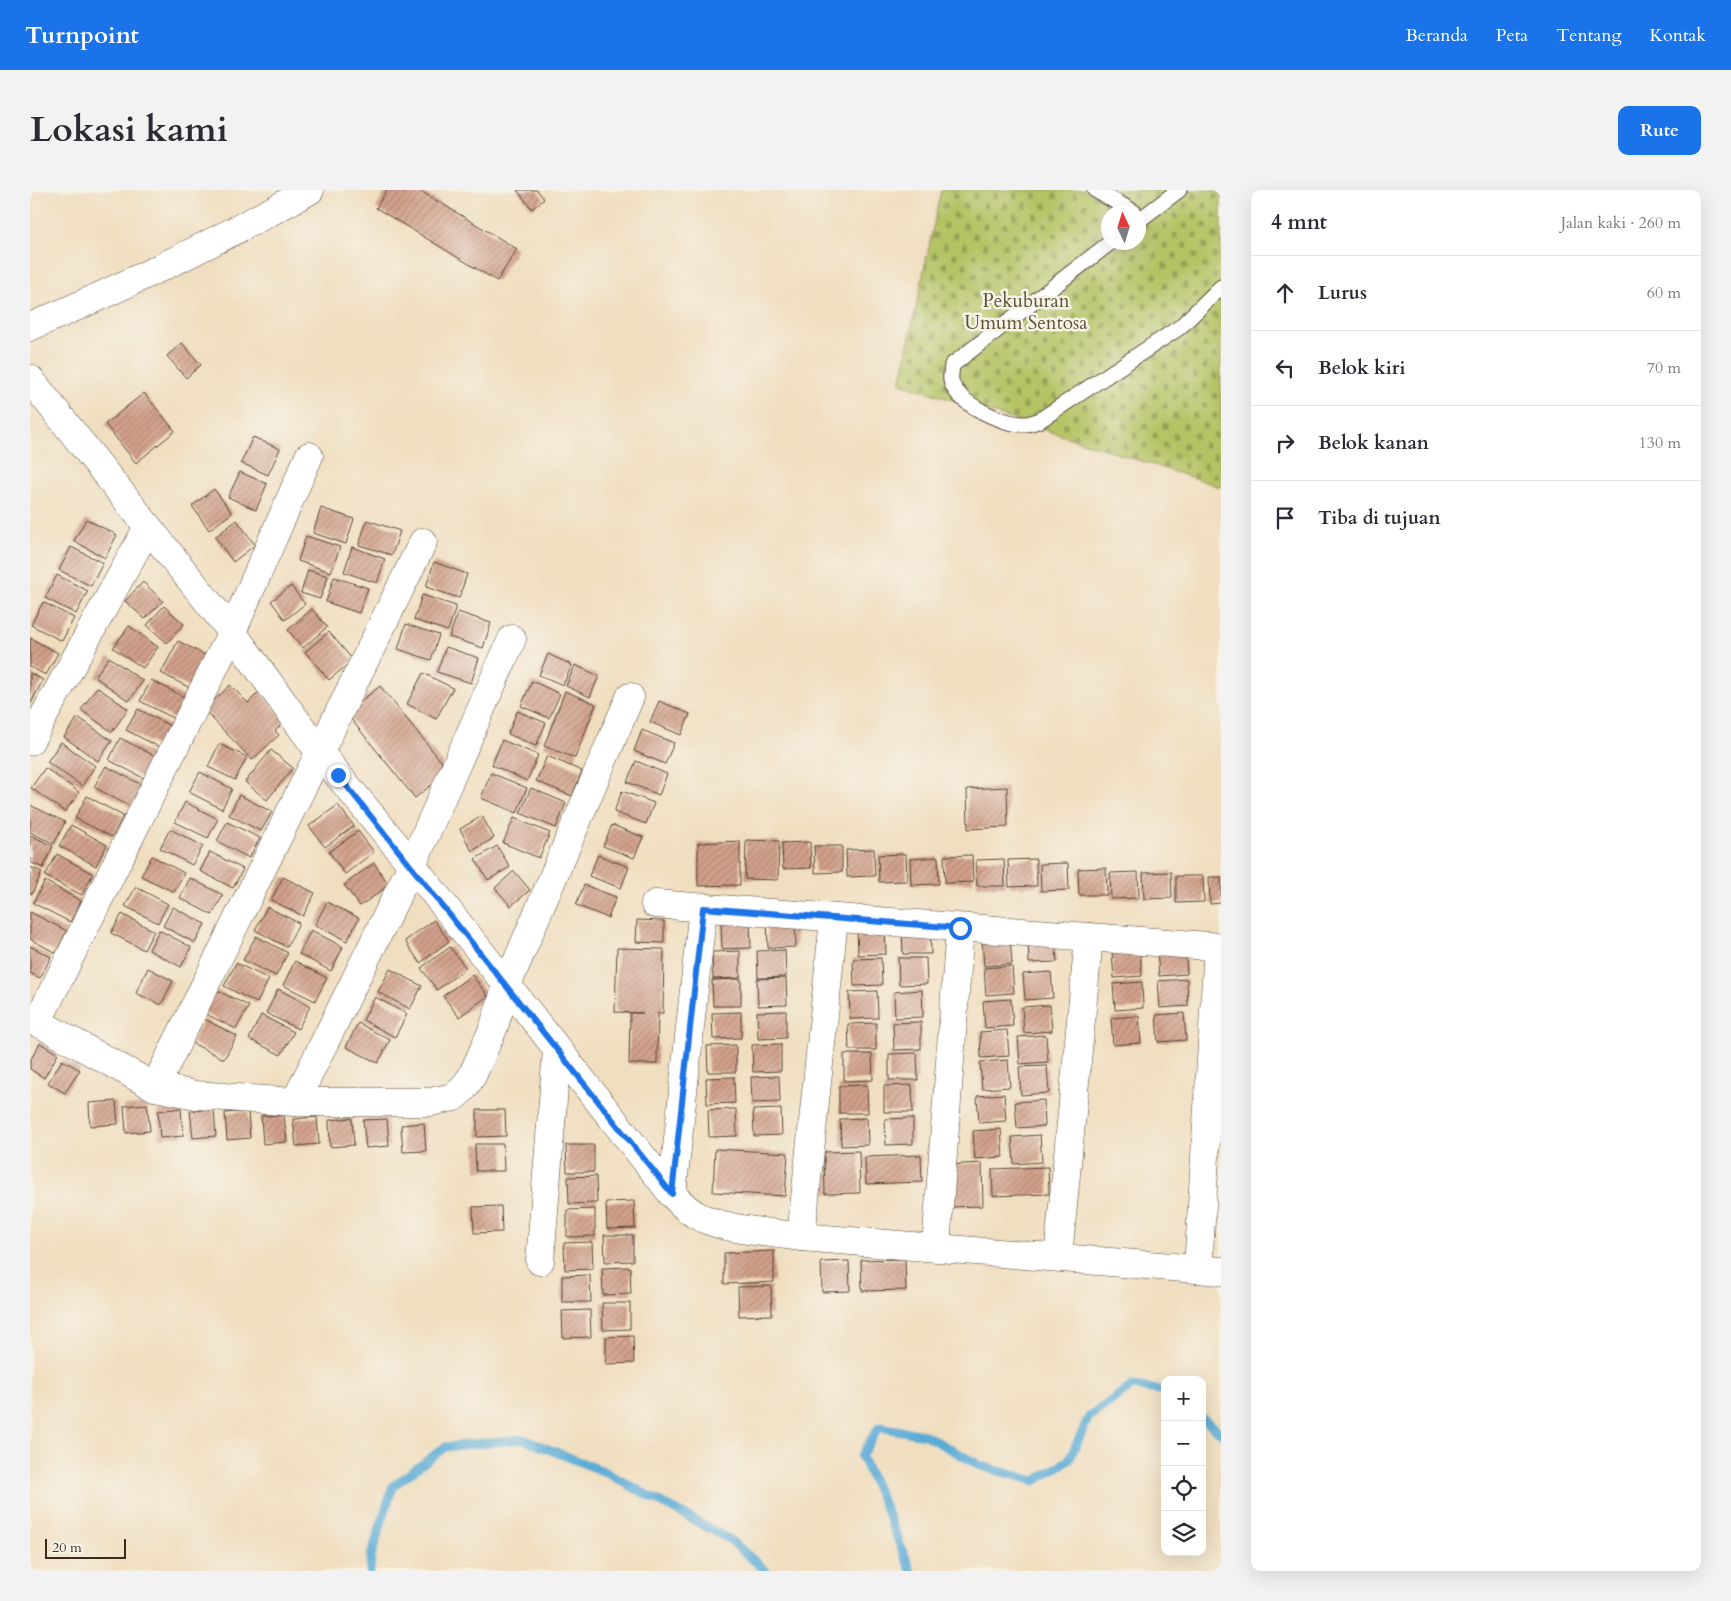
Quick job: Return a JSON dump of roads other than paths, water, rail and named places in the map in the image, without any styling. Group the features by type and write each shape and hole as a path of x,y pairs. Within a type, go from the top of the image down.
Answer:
{"street":[{"path":"30,327 94,300 228,236 310,190"},
{"path":"30,379 232,632 320,753 412,865 672,1194 702,1218 732,1227 801,1237 1209,1270 1220,947 655,904"},
{"path":"310,456 232,632 34,1020 155,1087 196,1095 295,1102 430,1102 454,1097 463,1089 472,1076 493,1029 507,986 630,697"},
{"path":"30,741 148,527"},
{"path":"155,1087 423,542"},
{"path":"295,1102 412,865 512,639"},
{"path":"672,1194 703,908"},
{"path":"801,1237 834,919"},
{"path":"936,1247 960,928"},
{"path":"1058,1257 1089,937"},
{"path":"540,1260 557,1050"}],"lane":[{"path":"1095,190 1119,205"},
{"path":"1146,212 1179,190"},
{"path":"1101,250 952,365 951,380 958,395 981,411 1007,421 1024,424 1040,420 1180,327 1221,287"}],"waterway":[{"path":"911,1571 881,1498 861,1456 879,1427 925,1435 981,1466 1035,1481 1069,1460 1089,1417 1132,1386 1161,1390"},
{"path":"1206,1421 1221,1433"},
{"path":"370,1571 371,1556 393,1486 445,1447 523,1439 603,1471 729,1539 766,1571"}],"park label":[{"name":"Pekuburan Umum Sentosa","path":"1026,312"}]}
